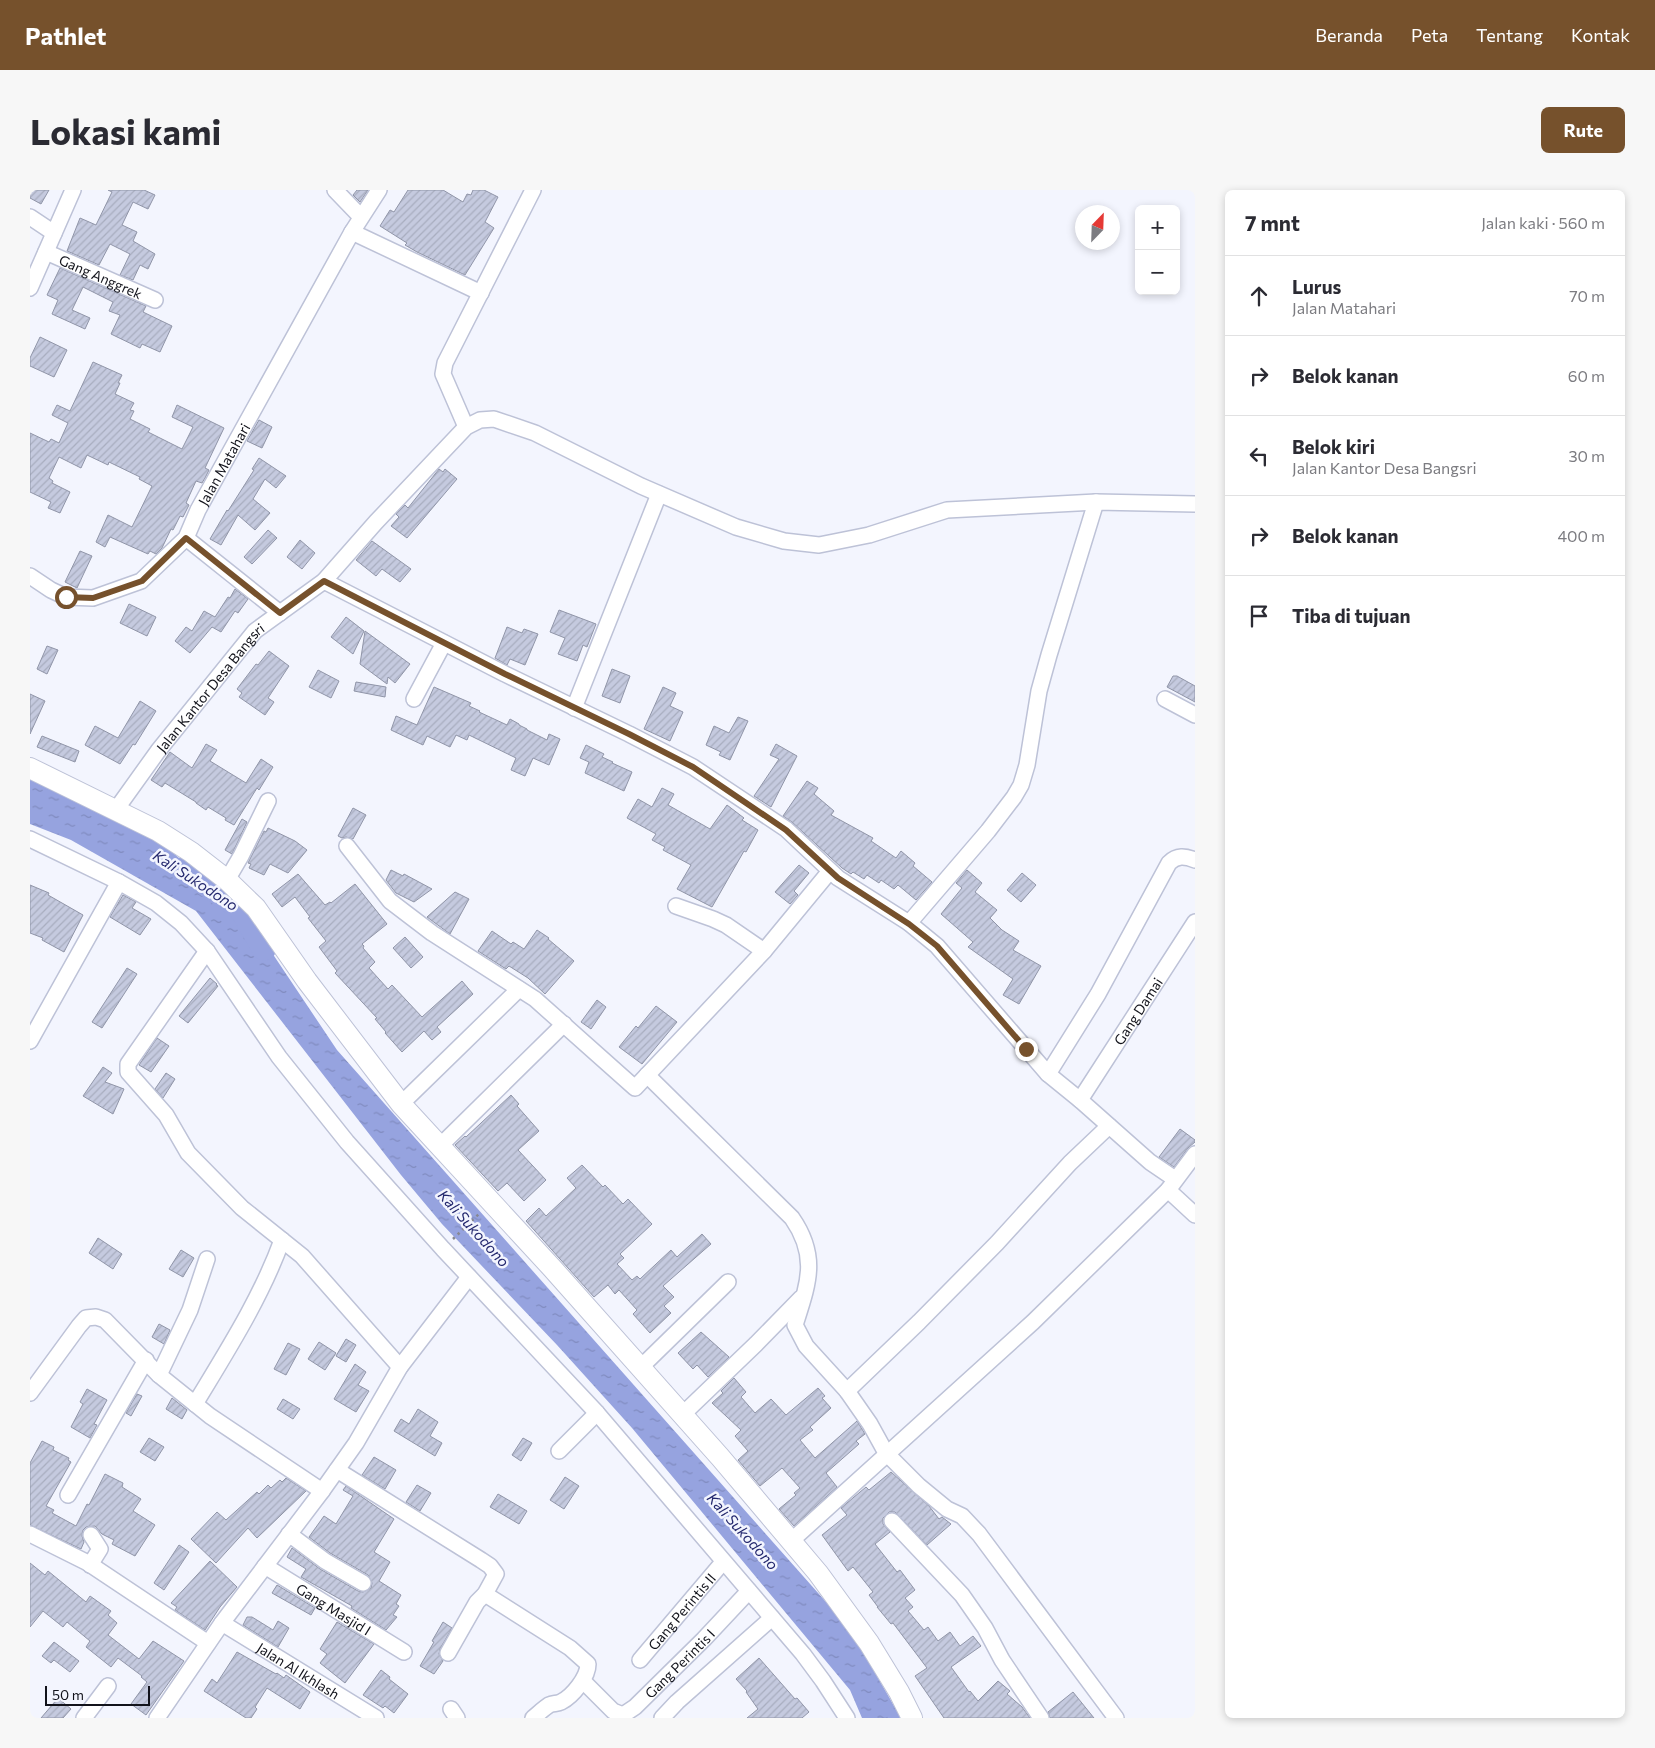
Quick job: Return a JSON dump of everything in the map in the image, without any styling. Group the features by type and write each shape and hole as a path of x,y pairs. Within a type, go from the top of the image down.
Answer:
{"main road":[{"path":"30,768 158,831 191,852 226,880 256,908 306,981 400,1104 546,1261 682,1414 818,1573 869,1644 912,1718"}],"street":[{"path":"30,288 72,190"},
{"path":"335,190 361,217"},
{"name":"Jalan Matahari","path":"30,576 51,590 66,597 93,598 142,581 186,538 198,510 352,232 379,190"},
{"path":"533,190 445,364 443,374 466,427 480,420 494,419 535,433 659,494 736,527 784,541 819,545 869,535 947,510 1096,502 1195,504"},
{"path":"30,217 54,233"},
{"path":"352,232 481,293"},
{"name":"Gang Anggrek","path":"46,252 155,300"},
{"name":"Jalan Kantor Desa Bangsri","path":"115,811 158,751 255,631 324,581 376,522 466,427"},
{"path":"574,708 659,494"},
{"path":"909,924 988,832 1021,785 1027,765 1039,691 1096,502"},
{"path":"186,538 280,613"},
{"path":"324,581 693,767 786,830 838,878 909,924 937,946 1048,1074 1150,1162 1195,1215"},
{"path":"414,699 444,643"},
{"path":"1165,699 1195,715"},
{"path":"226,880 241,856 268,801"},
{"path":"30,839 119,882 168,912 206,951 279,1057 347,1142 597,1413 772,1618 818,1674 848,1718"},
{"path":"347,846 390,901 432,933 535,999 635,1088 764,951 830,870"},
{"path":"1048,1074 1098,994 1169,863 1174,858 1185,856 1195,860"},
{"path":"30,1041 119,882"},
{"path":"676,906 726,925 764,951"},
{"name":"Gang Damai","path":"1080,1100 1195,922"},
{"path":"206,951 128,1064 128,1072 166,1115 188,1153 242,1208 302,1256 400,1367"},
{"path":"400,1104 519,989"},
{"path":"440,1146 564,1024"},
{"path":"646,1075 717,1142 792,1218 803,1234 807,1249 808,1278 806,1294 795,1325 798,1334 806,1346 847,1391 870,1424 886,1453 919,1486 947,1508 962,1516 980,1534 1116,1718"},
{"path":"847,1391 932,1309 997,1243 1070,1163 1109,1126"},
{"path":"791,1541 886,1453 1033,1322 1171,1185 1195,1154"},
{"path":"195,1404 260,1292 272,1268 282,1240"},
{"path":"159,1374 190,1310 207,1259"},
{"path":"156,1718 222,1623 356,1443 400,1367 470,1277"},
{"path":"640,1368 728,1282"},
{"path":"682,1414 806,1294"},
{"path":"30,1393 86,1318 96,1317 105,1320 159,1374 210,1416 322,1491"},
{"path":"68,1495 146,1360"},
{"path":"559,1451 597,1413"},
{"path":"337,1470 490,1566 496,1574 485,1594 477,1602 448,1653"},
{"path":"892,1521 962,1595 1041,1718"},
{"path":"30,1534 90,1565 208,1643"},
{"path":"289,1534 325,1561 363,1583"},
{"path":"90,1565 100,1549 91,1535"},
{"name":"Gang Perintis II","path":"640,1660 724,1562"},
{"name":"Gang Masjid I","path":"265,1566 404,1652"},
{"name":"Gang Perintis I","path":"583,1681 613,1711 623,1715 635,1707 704,1639 748,1591"},
{"path":"485,1594 585,1659 588,1664 583,1681 566,1698 561,1702 549,1705 533,1718"},
{"path":"662,1718 677,1702 772,1618"},
{"name":"Jalan Al Ikhlash","path":"222,1623 376,1718"},
{"path":"84,1718 108,1686"}],"path":[{"path":"453,1239 484,1209"}],"water":[{"path":"30,778 155,837 250,920 337,1050 850,1629 901,1718 862,1718 850,1690 632,1428 557,1345 442,1224 401,1175 196,911 71,840 30,824"}],"building":[{"path":"30,190 49,190 41,204 30,198"},
{"path":"108,190 144,190 155,195 148,209 133,202 122,225 137,232 133,241 155,254 148,269 140,265 133,280 120,275 130,254 110,244 99,265 67,251 80,218 96,225 112,192"},
{"path":"357,190 368,190 360,202 353,195"},
{"path":"408,190 443,190 463,202 467,194 471,195 473,190 484,190 498,197 485,222 494,228 465,275 417,252 405,245 407,243 380,226 390,210 394,212"},
{"path":"60,268 146,306 143,312 172,326 160,352 142,344 140,348 111,334 120,315 109,311 113,302 83,287 72,310 90,318 85,329 52,314 58,300 47,295"},
{"path":"40,337 67,350 54,377 30,366 30,358"},
{"path":"93,362 122,375 115,394 134,403 130,410 134,411 130,419 150,429 148,432 182,449 193,427 172,417 177,405 224,428 205,468 209,470 205,478 202,483 196,481 186,503 189,505 183,517 180,516 162,548 156,554 150,551 148,554 110,537 105,547 96,542 108,515 132,527 152,486 139,479 140,477 109,462 108,465 87,455 81,468 59,457 49,478 53,481 52,483 70,492 60,513 48,508 51,502 30,492 30,433 49,442 51,439 59,443 68,423 52,415 57,405 70,411"},
{"path":"259,420 272,427 262,448 247,441"},
{"path":"259,458 286,476 276,488 265,479 253,499 270,513 255,530 238,515 221,545 210,539 254,470 252,469"},
{"path":"439,469 443,472 445,469 457,479 407,538 391,526 399,517 396,514 405,505 408,508"},
{"path":"268,530 277,538 252,564 244,557"},
{"path":"300,540 315,553 302,569 287,557"},
{"path":"372,541 411,569 400,582 382,569 376,576 356,560"},
{"path":"80,551 92,556 77,588 65,582"},
{"path":"235,589 248,599 238,613 235,611 221,632 212,627 190,653 175,641 186,627 192,631 204,611 215,617"},
{"path":"129,604 156,617 147,636 120,623"},
{"path":"559,610 596,624 587,647 583,645 577,661 558,654 565,638 550,632"},
{"path":"346,617 364,631 353,654 331,637"},
{"path":"507,627 522,633 524,629 538,634 525,665 510,659 507,665 495,658"},
{"path":"365,631 410,664 395,683 388,677 387,684 360,664"},
{"path":"47,646 58,650 47,674 37,669"},
{"path":"269,651 289,666 268,698 274,702 265,715 239,697 242,693 237,689 256,664 258,665"},
{"path":"612,669 630,676 620,703 602,696"},
{"path":"318,670 339,681 331,698 309,687"},
{"path":"1173,676 1177,676 1195,686 1195,702 1167,687"},
{"path":"356,682 386,687 385,697 354,691"},
{"path":"434,687 471,703 469,706 507,725 510,719 547,740 549,734 560,739 549,765 533,758 525,776 511,770 516,758 469,735 467,740 456,735 450,747 427,736 423,745 391,730 396,716 417,725"},
{"path":"663,687 676,693 670,706 683,712 670,741 644,729"},
{"path":"30,694 45,701 30,734"},
{"path":"140,701 156,711 135,745 133,744 120,764 85,745 95,726 118,738"},
{"path":"738,717 748,721 730,760 719,755 721,752 706,745 714,726 729,733"},
{"path":"42,736 79,751 75,762 37,747"},
{"path":"206,744 217,750 210,761 246,783 261,759 273,767 259,790 257,788 234,825 208,807 206,810 165,783 162,787 151,780 170,752 192,768"},
{"path":"776,744 797,756 771,807 754,796 779,759 770,755"},
{"path":"586,745 604,754 602,757 612,763 632,772 624,791 585,773 589,762 580,758"},
{"path":"807,781 818,788 814,794 834,811 831,815 873,838 871,841 896,858 901,851 915,863 913,866 932,882 916,900 898,885 894,889 881,880 879,883 867,875 864,879 853,872 851,874 783,816"},
{"path":"662,788 674,794 668,805 710,829 727,805 744,818 742,820 758,830 712,907 677,889 691,865 663,850 665,847 652,840 656,834 627,818 638,799 652,807"},
{"path":"353,808 366,815 353,839 342,838 338,836"},
{"path":"242,819 247,822 232,854 225,850"},
{"path":"268,828 295,841 307,850 288,873 270,864 264,875 249,868 251,864 248,863 264,831 266,832"},
{"path":"799,865 809,873 794,891 798,895 790,904 775,892"},
{"path":"391,870 403,876 404,874 432,889 414,902 396,893 386,880"},
{"path":"967,870 982,883 975,892 997,910 990,918 1002,930 1019,941 1013,950 1041,966 1019,1004 1003,995 1013,979 968,947 973,942 941,914 962,888 956,883"},
{"path":"1022,873 1036,885 1021,902 1007,890"},
{"path":"298,874 325,905 331,903 355,884 387,924 362,944 363,948 375,962 369,968 388,989 392,985 422,1017 462,981 473,994 437,1027 441,1032 432,1040 424,1031 402,1052 385,1033 375,1019 377,1018 335,973 337,971 319,947 326,941 295,897 282,907 272,894"},
{"path":"30,885 49,893 48,895 83,915 64,952 42,940 43,938 30,933"},
{"path":"455,892 469,899 450,934 427,917"},
{"path":"123,895 136,902 132,908 151,919 140,935 110,917"},
{"path":"537,930 549,938 574,961 545,994 528,978 509,966 506,969 478,951 492,931 511,944 513,942 524,949"},
{"path":"405,937 423,957 411,968 393,948"},
{"path":"127,968 137,974 102,1028 92,1022"},
{"path":"210,978 218,986 188,1023 179,1016"},
{"path":"597,1000 606,1007 591,1029 581,1022"},
{"path":"656,1006 677,1022 642,1064 619,1047"},
{"path":"157,1038 169,1046 151,1072 139,1065"},
{"path":"103,1067 112,1073 105,1082 124,1089 113,1114 83,1096"},
{"path":"166,1073 175,1079 163,1098 155,1089"},
{"path":"511,1095 519,1104 517,1106 539,1131 518,1150 546,1180 524,1201 507,1183 498,1191 455,1145"},
{"path":"1180,1129 1195,1140 1195,1142 1188,1148 1174,1167 1159,1157"},
{"path":"582,1165 623,1204 628,1199 652,1224 620,1254 624,1258 617,1264 632,1280 637,1276 640,1279 671,1250 677,1257 702,1234 711,1244 663,1286 674,1297 664,1306 671,1313 650,1333 633,1314 637,1310 619,1290 615,1294 608,1285 594,1297 526,1221 539,1208 546,1216 576,1188 567,1178"},
{"path":"98,1238 122,1254 113,1269 89,1253"},
{"path":"181,1250 194,1258 183,1277 169,1269"},
{"path":"159,1324 170,1330 164,1344 152,1337"},
{"path":"701,1332 729,1357 708,1377 697,1365 693,1369 678,1353"},
{"path":"346,1339 356,1345 346,1362 336,1356"},
{"path":"319,1342 336,1353 325,1370 308,1359"},
{"path":"288,1343 300,1349 286,1375 274,1369"},
{"path":"355,1364 366,1372 358,1385 369,1391 356,1412 334,1399"},
{"path":"734,1378 746,1392 741,1397 755,1413 771,1399 786,1415 818,1388 825,1396 822,1398 831,1408 810,1427 813,1430 800,1440 815,1458 857,1421 865,1434 856,1441 859,1444 826,1473 837,1487 794,1526 779,1509 796,1495 794,1493 800,1488 782,1468 760,1486 738,1460 748,1451 735,1436 741,1430 712,1403 723,1393 721,1391"},
{"path":"87,1389 107,1400 94,1424 97,1425 90,1438 71,1427 83,1404 80,1402"},
{"path":"137,1394 142,1396 131,1416 126,1413"},
{"path":"172,1398 187,1410 182,1419 166,1409"},
{"path":"283,1399 300,1409 293,1419 277,1409"},
{"path":"418,1409 438,1422 430,1436 442,1443 435,1456 394,1431 401,1419 409,1424"},
{"path":"149,1438 164,1447 155,1461 140,1452"},
{"path":"523,1438 532,1443 521,1461 512,1455"},
{"path":"42,1441 54,1447 53,1450 69,1458 68,1460 71,1462 46,1506 54,1510 52,1513 76,1526 105,1474 123,1483 122,1487 141,1499 133,1511 155,1525 135,1556 112,1544 114,1540 102,1534 95,1526 86,1527 83,1530 84,1542 81,1549 30,1525 30,1463"},
{"path":"374,1457 396,1470 385,1489 362,1475"},
{"path":"891,1472 929,1506 939,1519 942,1517 951,1524 927,1545 895,1512 889,1512 883,1518 883,1524 890,1532 875,1544 897,1572 900,1570 915,1590 905,1598 913,1607 908,1611 924,1630 928,1627 938,1641 950,1632 960,1646 973,1636 981,1646 951,1667 978,1701 998,1681 1010,1691 1007,1694 1022,1707 1030,1718 944,1718 915,1676 927,1668 893,1623 891,1624 877,1607 869,1595 873,1592 853,1567 848,1571 822,1535 847,1515 841,1508 866,1487 869,1490"},
{"path":"565,1477 579,1486 564,1509 550,1500"},
{"path":"286,1478 306,1491 257,1538 248,1528 216,1563 191,1539 217,1512 226,1520 257,1492 259,1494 268,1485 271,1488 280,1480 282,1482"},
{"path":"417,1485 431,1493 420,1511 406,1502"},
{"path":"346,1486 394,1519 374,1552 390,1562 379,1581 401,1595 396,1604 399,1606 393,1615 397,1617 386,1630 351,1608 352,1606 301,1577 306,1569 287,1557 292,1548 320,1569 358,1591 363,1592 371,1588 372,1583 368,1575 330,1553 309,1537 324,1516 336,1524 353,1496 343,1490"},
{"path":"498,1494 527,1511 519,1524 490,1507"},
{"path":"179,1545 189,1552 164,1590 154,1583"},
{"path":"210,1561 237,1587 220,1607 205,1630 175,1610 177,1607 171,1603"},
{"path":"30,1563 45,1575 48,1571 86,1602 90,1596 111,1611 108,1615 117,1623 108,1635 139,1659 153,1641 184,1661 146,1715 131,1704 147,1682 142,1676 118,1658 111,1667 86,1647 90,1641 67,1622 63,1627 43,1611 30,1627"},
{"path":"277,1585 315,1608 311,1615 272,1593"},
{"path":"247,1617 252,1617 273,1630 278,1621 289,1628 278,1647 243,1625"},
{"path":"337,1622 374,1644 345,1683 320,1663 327,1654 320,1649"},
{"path":"443,1622 452,1628 440,1649 439,1654 443,1661 434,1674 420,1666"},
{"path":"54,1642 79,1661 70,1672 54,1660 51,1663 42,1656"},
{"path":"237,1652 284,1678 286,1675 310,1692 300,1709 267,1688 255,1707 257,1709 251,1718 246,1718 204,1691 212,1679 217,1683"},
{"path":"759,1658 809,1712 802,1718 747,1718 758,1709 747,1691 736,1679"},
{"path":"381,1670 408,1694 394,1713 385,1706 383,1708 363,1695"},
{"path":"1073,1692 1094,1718 1050,1718 1048,1712"},
{"path":"58,1698 71,1709 63,1718 41,1718"}],"waterway":[{"name":"Kali Sukodono","path":"185,869 242,909 264,948"}],"route":[{"path":"66,597 93,598 142,581 186,538 280,613 324,581 505,674 693,767 786,830 838,878 909,924 937,946 1026,1049"}]}
